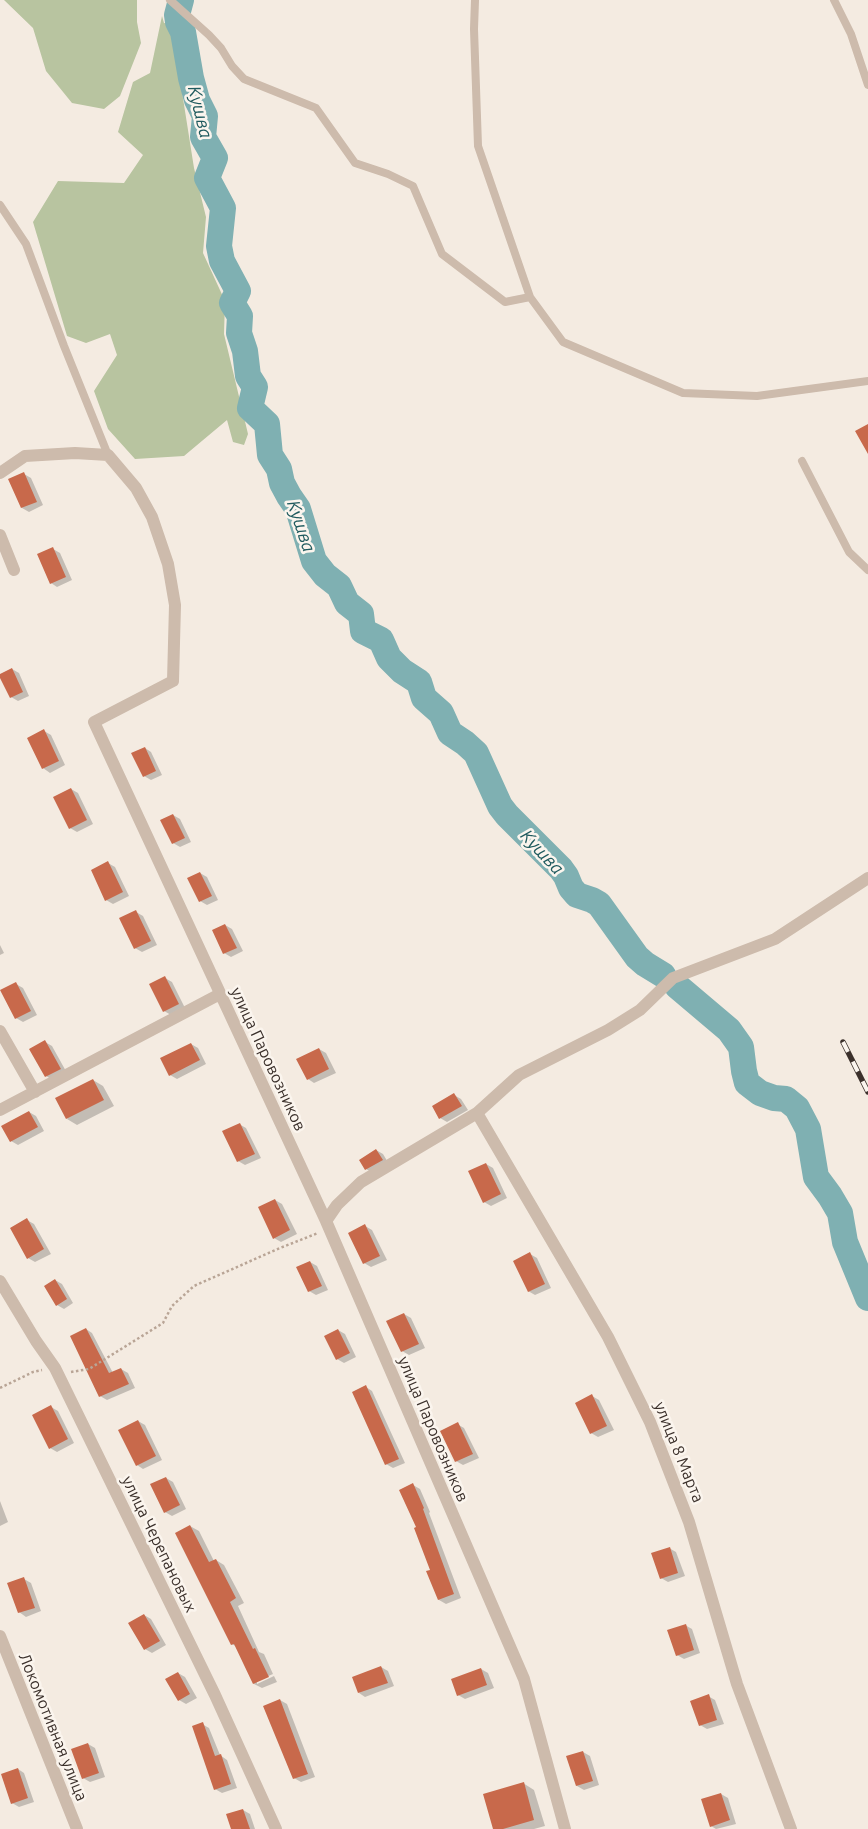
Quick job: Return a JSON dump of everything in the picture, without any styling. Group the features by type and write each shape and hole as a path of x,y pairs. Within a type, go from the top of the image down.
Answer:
{"street":[{"path":"0,473 25,456 76,453 108,455"},
{"name":"улица Паровозников","path":"108,455 136,488 152,517 168,564 175,605 173,681 94,722 327,1225 524,1679 565,1829"},
{"path":"0,535 14,570"},
{"path":"327,1225 337,1205 361,1182 477,1113 519,1074 608,1030 640,1010 673,978 775,939 868,878"},
{"path":"0,1110 220,994"},
{"path":"0,1031 35,1092"},
{"name":"улица 8 Марта","path":"477,1113 608,1337 650,1422 689,1522 737,1684 791,1829"},
{"name":"улица Черепановых","path":"0,1281 36,1341 55,1368 215,1696 276,1829"},
{"name":"Локомотивная улица","path":"0,1636 77,1829"}],"lane":[{"path":"170,0 209,35 244,79 316,108 355,163 388,174 412,186 442,254 505,302 530,297"},
{"path":"475,0 474,29 478,146 530,297 563,342 683,393 757,396 868,381"},
{"path":"834,0 851,34 868,85"},
{"path":"0,206 26,244 64,346 108,455"},
{"path":"802,461 849,552 868,570"}],"path":[{"path":"0,1388 33,1372 55,1368 73,1372 89,1369 163,1323 172,1306 194,1286 327,1225"}],"green space":[{"path":"4,0 137,0 137,22 141,43 120,96 104,109 72,103 46,71 33,28"},
{"path":"162,16 164,23 171,24 176,29 179,73 194,168 206,217 203,253 225,301 224,334 248,434 244,445 233,442 227,420 184,456 135,459 108,429 94,391 117,355 110,334 86,343 67,336 33,222 58,181 124,183 143,155 118,132 133,82 150,73"}],"building":[{"path":"868,424 868,454 855,431"},
{"path":"24,472 37,502 21,508 8,479"},
{"path":"53,547 66,577 50,584 37,554"},
{"path":"12,668 23,692 10,698 0,678 0,674"},
{"path":"44,729 59,761 42,769 27,738"},
{"path":"145,747 156,771 143,777 131,753"},
{"path":"71,788 87,820 69,829 53,797"},
{"path":"173,814 185,838 172,844 160,820"},
{"path":"108,861 123,892 105,901 91,870"},
{"path":"200,872 212,896 199,902 187,878"},
{"path":"136,910 151,941 134,949 119,918"},
{"path":"225,924 237,948 223,954 212,930"},
{"path":"165,976 179,1004 163,1012 149,984"},
{"path":"16,982 31,1011 15,1019 0,990"},
{"path":"45,1040 61,1069 45,1077 29,1049"},
{"path":"191,1043 200,1060 169,1076 160,1058"},
{"path":"319,1048 329,1069 307,1080 296,1059"},
{"path":"93,1079 104,1100 66,1119 55,1098"},
{"path":"454,1093 462,1106 439,1119 432,1106"},
{"path":"29,1111 38,1127 10,1142 1,1126"},
{"path":"240,1123 255,1154 237,1162 222,1131"},
{"path":"376,1149 383,1160 365,1170 359,1160"},
{"path":"486,1163 501,1194 483,1203 468,1171"},
{"path":"275,1199 290,1230 273,1239 258,1207"},
{"path":"27,1218 44,1249 27,1259 10,1228"},
{"path":"365,1224 380,1256 363,1264 348,1233"},
{"path":"530,1252 545,1284 528,1292 513,1261"},
{"path":"310,1261 322,1286 308,1292 296,1267"},
{"path":"55,1279 67,1299 56,1306 44,1286"},
{"path":"404,1313 419,1344 401,1352 386,1321"},
{"path":"86,1328 109,1373 121,1368 129,1384 99,1397 70,1336"},
{"path":"338,1329 350,1353 336,1360 324,1336"},
{"path":"366,1385 399,1459 385,1465 352,1392"},
{"path":"592,1394 607,1426 590,1434 575,1403"},
{"path":"51,1405 68,1439 49,1449 32,1415"},
{"path":"138,1420 156,1456 136,1466 118,1430"},
{"path":"458,1422 473,1454 455,1462 440,1431"},
{"path":"166,1477 180,1505 164,1513 150,1484"},
{"path":"413,1483 424,1508 454,1594 438,1600 426,1571 430,1570 414,1528 416,1527 399,1490"},
{"path":"190,1525 209,1562 216,1559 236,1598 230,1602 269,1677 253,1684 234,1644 231,1645 175,1533"},
{"path":"670,1547 678,1573 660,1579 651,1553"},
{"path":"24,1577 35,1608 18,1613 7,1583"},
{"path":"144,1614 160,1641 144,1650 128,1623"},
{"path":"686,1624 694,1650 676,1656 667,1630"},
{"path":"381,1666 388,1683 358,1693 352,1677"},
{"path":"481,1668 487,1685 457,1696 451,1679"},
{"path":"178,1672 190,1694 178,1701 165,1679"},
{"path":"709,1694 717,1720 699,1726 690,1701"},
{"path":"280,1699 308,1774 293,1779 263,1706"},
{"path":"203,1722 215,1756 221,1754 231,1784 214,1790 192,1726"},
{"path":"88,1743 99,1773 82,1779 71,1749"},
{"path":"583,1751 593,1781 576,1786 566,1756"},
{"path":"18,1768 28,1798 11,1804 1,1774"},
{"path":"524,1782 534,1820 503,1829 493,1829 483,1794"},
{"path":"721,1793 730,1820 710,1827 701,1799"},
{"path":"243,1809 250,1829 231,1829 226,1814"}],"waterway":[{"name":"Кушва","path":"181,0 177,15 178,22 183,32 197,100 205,116 203,137 215,158 207,178 223,208 219,246 222,261 238,291 232,303 240,316 239,333 245,351 248,376 255,387 250,408 267,424 270,455 279,469 282,483 298,509 314,561 325,575 339,586 347,603 361,614 363,631 381,640 389,658 402,671 419,682 424,698 441,713 450,733 476,753 500,806 507,815 561,869 577,895 599,904 637,957 663,975"},
{"name":"Кушва","path":"677,986 729,1030 741,1047 747,1083 760,1093 774,1098 786,1099 797,1108 808,1129 816,1177 840,1213 845,1242 868,1298"}],"railway":[{"path":"843,1042 868,1092"}]}
